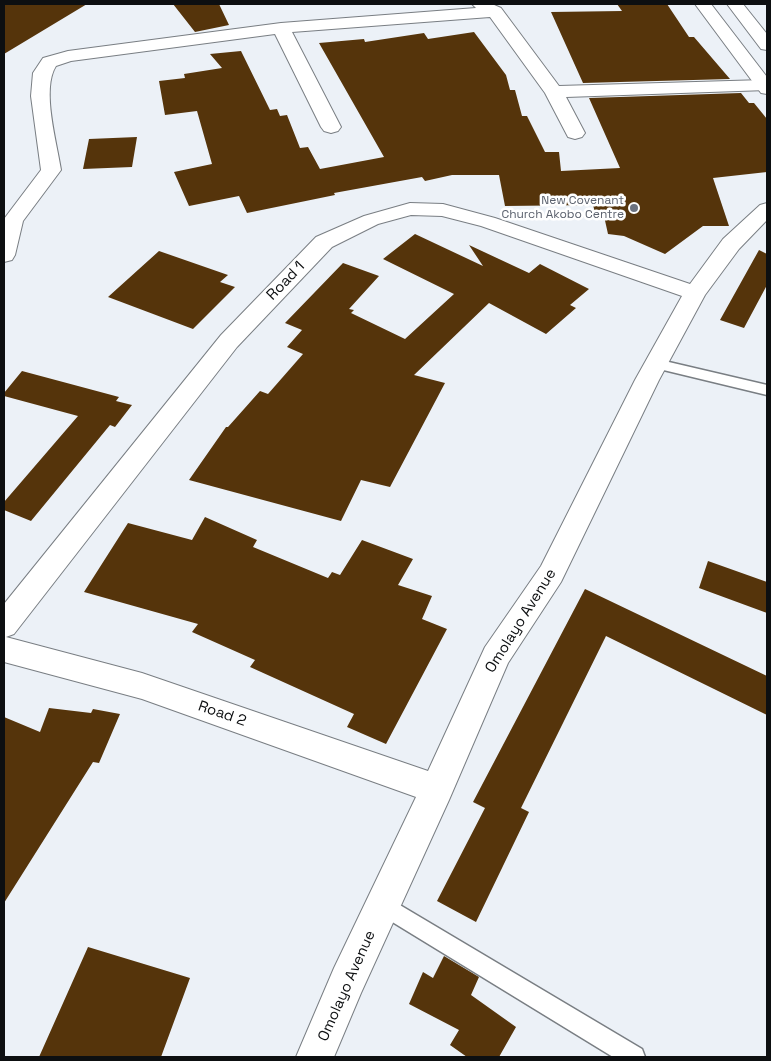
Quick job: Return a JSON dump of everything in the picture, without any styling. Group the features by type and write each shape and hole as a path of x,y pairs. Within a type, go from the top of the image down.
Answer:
{"street":[{"path":"702,4 766,87"},
{"path":"734,4 767,45"},
{"path":"4,255 14,221 51,170 40,96 42,73 49,62 68,56 281,28 487,8 554,92 575,133"},
{"path":"281,28 331,127"},
{"path":"554,92 766,87"},
{"name":"Road 1","path":"7,617 229,341 324,242 371,220 410,209 442,210 488,222 695,293"},
{"name":"Omolayo Avenue","path":"316,1057 347,981 437,789 456,742 496,656 551,574 656,364 695,293 731,244 767,209"},
{"name":"Road 2","path":"4,649 142,686 437,789"}],"lane":[{"path":"656,364 767,390"},
{"path":"383,905 634,1057"}],"building":[{"path":"4,4 87,4 4,54"},
{"path":"173,4 219,4 229,25 195,32"},
{"path":"617,4 667,4 689,37 694,37 730,79 583,83 551,12 622,11"},
{"path":"474,32 506,75 510,90 515,90 522,116 527,116 545,152 559,152 561,171 620,168 589,98 741,93 749,103 754,103 767,119 767,172 713,178 729,226 703,226 665,254 624,236 608,234 604,216 596,216 593,205 505,206 499,175 452,175 425,181 422,177 334,193 335,195 247,213 239,196 189,206 174,172 212,164 197,111 165,115 159,81 185,78 184,74 222,68 210,54 241,51 270,110 277,109 280,116 287,115 300,148 308,147 320,169 384,157 319,43 364,39 365,42 424,33 428,39"},
{"path":"137,137 132,167 83,169 89,139"},
{"path":"415,234 483,266 469,245 529,273 540,264 589,289 570,305 576,308 546,334 489,303 414,375 445,383 390,487 361,480 341,521 189,480 226,427 260,391 268,394 303,354 287,347 302,330 285,323 343,263 379,276 349,309 354,310 351,313 405,339 454,294 383,259"},
{"path":"759,250 767,254 767,285 744,328 720,320"},
{"path":"159,251 228,275 220,282 235,287 193,329 108,297"},
{"path":"22,371 119,397 116,401 132,405 115,427 110,425 31,521 4,510 4,502 78,416 4,396 4,393"},
{"path":"205,517 257,540 253,547 328,578 332,572 340,575 362,540 413,559 398,585 432,596 422,619 447,629 386,744 347,727 354,714 250,667 255,660 192,632 198,624 84,592 128,523 192,540"},
{"path":"708,561 767,582 767,613 699,588"},
{"path":"585,589 767,676 767,715 606,636 521,808 529,812 476,922 437,901 485,808 473,802"},
{"path":"49,708 91,713 93,709 120,714 99,763 93,762 4,903 4,717 40,732"},
{"path":"88,947 190,978 161,1057 39,1057"},
{"path":"444,956 479,977 471,995 516,1027 499,1057 467,1057 450,1045 459,1030 409,1004 423,972 433,978"}],"place":[{"name":"New Covenant Church Akobo Centre","path":"634,208"}]}
